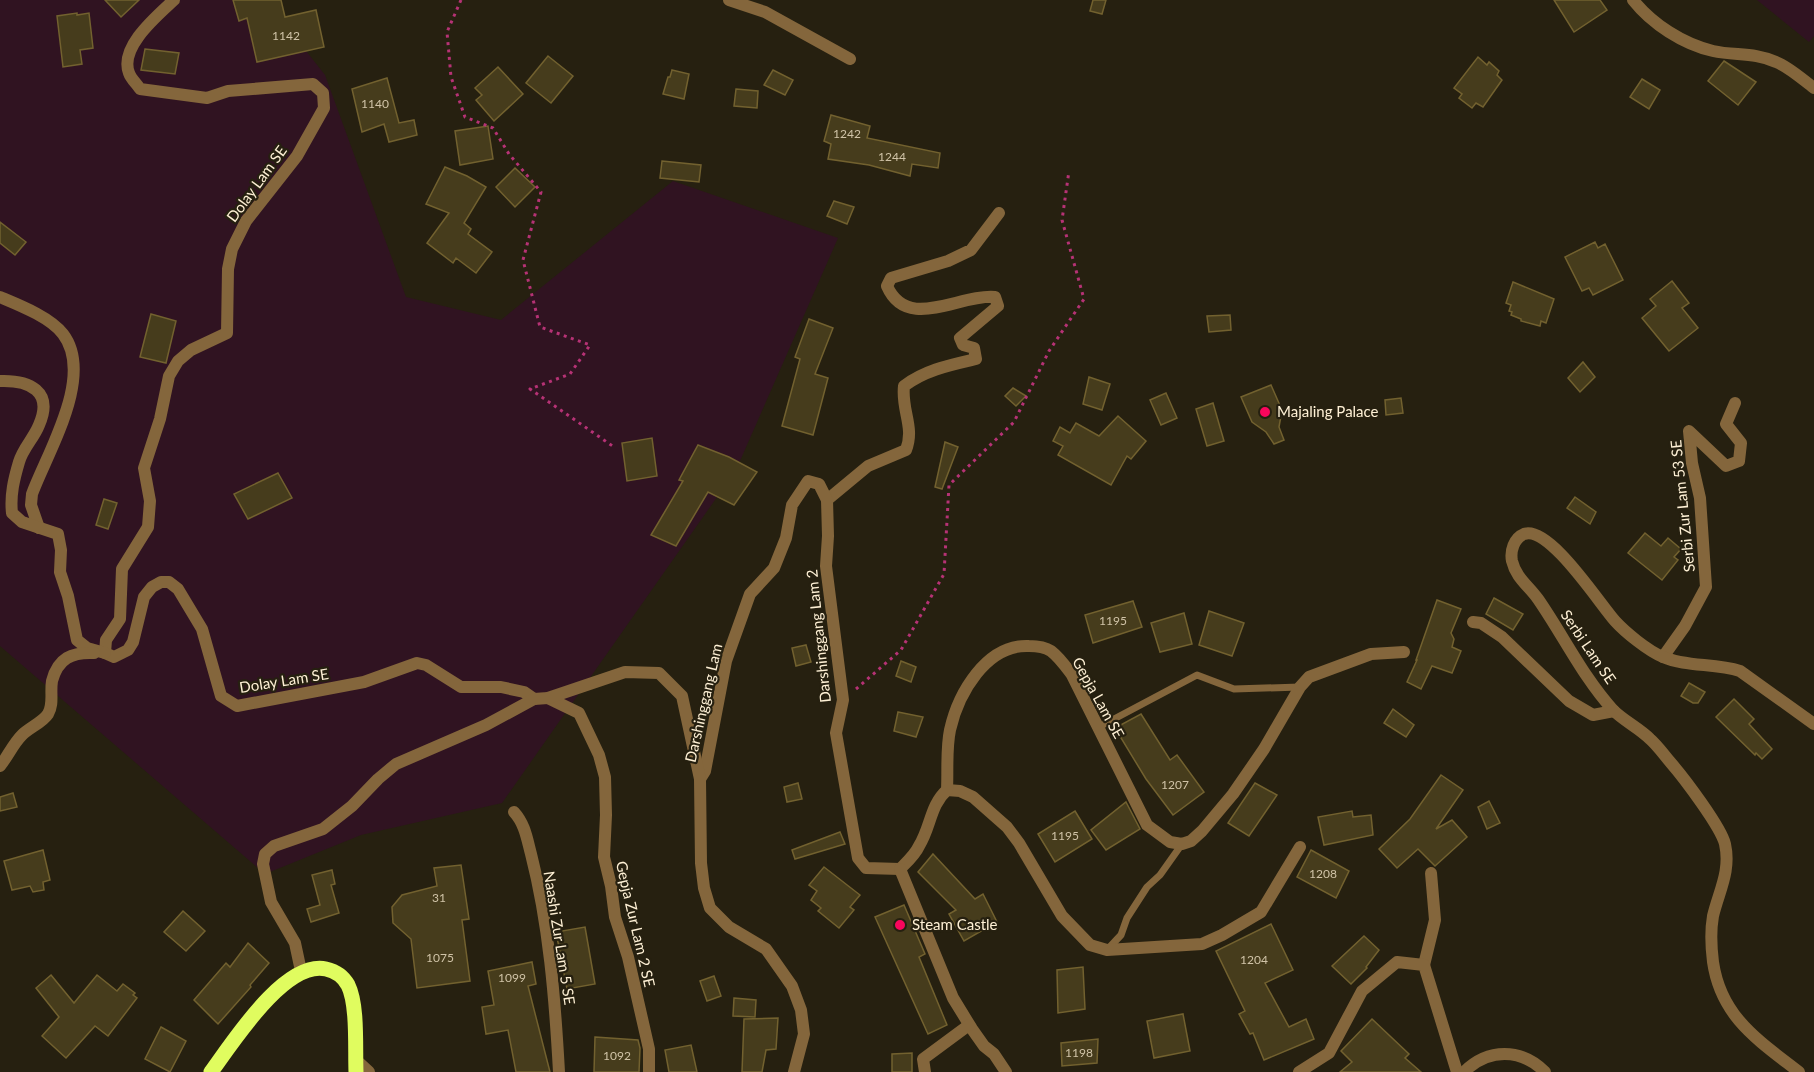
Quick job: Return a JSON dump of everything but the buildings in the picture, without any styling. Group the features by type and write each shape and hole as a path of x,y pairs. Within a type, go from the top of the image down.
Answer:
{"main road":[{"path":"211,1072 259,1007 301,971 319,967 335,971 347,984 353,1002 356,1066"}],"street":[{"name":"Dolay Lam SE","path":"174,0 151,21 128,52 128,73 140,89 207,98 228,91 313,84 323,93 324,108 297,156 246,221 232,249 228,269 227,333 191,350 178,361 169,376 160,419 144,468 150,501 148,526 123,569 120,619 106,640 105,653 114,657 128,650 134,642 144,597 152,587 161,582 169,582 178,589 202,629 221,696 237,706 364,682 417,663 426,665 461,687 501,687 524,692 534,699"},
{"path":"729,0 765,12 850,59"},
{"path":"1633,0 1646,16 1688,43 1714,51 1754,54 1778,62 1814,88"},
{"path":"827,500 868,466 906,450 911,438 903,398 904,386 917,376 976,359 974,348 963,345 960,338 998,306 995,297 982,296 921,311 902,306 891,296 887,286 891,278 948,261 971,250 999,213"},
{"path":"0,297 32,311 63,334 74,364 72,387 66,412 32,494 30,505 39,528"},
{"path":"0,381 18,381 31,385 38,393 42,403 40,423 19,460 11,493 12,513 16,518 58,534 61,550 60,572 68,596 77,640 87,648 105,653"},
{"name":"Serbi Zur Lam 53 SE","path":"1663,657 1686,626 1706,587 1700,498 1692,463 1689,431 1726,466 1739,461 1741,443 1726,424 1735,403"},
{"name":"Darshinggang Lam","path":"700,779 705,771 726,662 750,594 774,568 786,538 792,505 808,481 819,484 827,500"},
{"name":"Darshinggang Lam 2","path":"827,500 826,566 843,700 836,733 858,858 866,868 900,869"},
{"name":"Serbi Lam SE","path":"1799,1072 1761,1042 1738,1020 1725,1002 1716,979 1710,935 1727,864 1725,842 1700,801 1673,765 1650,738 1614,711 1574,657 1536,596 1521,580 1512,563 1511,554 1518,537 1526,533 1536,533 1550,544 1564,557 1616,622 1651,650 1677,661 1726,666 1740,670 1814,724"},
{"path":"1473,622 1481,623 1502,637 1569,701 1593,715 1614,711"},
{"name":"Gepja Lam SE","path":"947,790 950,731 967,688 978,671 1008,649 1036,646 1049,650 1072,675 1147,825 1170,842 1182,844"},
{"path":"0,766 21,736 46,717 51,706 52,681 59,666 66,658 79,652 105,653"},
{"path":"1182,844 1191,841 1202,831 1233,794 1264,749 1300,687 1310,677 1371,654 1404,652"},
{"path":"301,971 295,943 271,902 263,864 265,854 274,846 323,829 352,806 378,778 396,764 486,725 534,699 548,698 625,672 659,673 682,696 700,779 701,863 704,888 710,908 729,927 766,949 792,986 801,1010 804,1034 794,1072"},
{"name":"Gepja Zur Lam 2 SE","path":"548,698 579,714 588,729 602,766 606,815 604,857 615,917 628,957 649,1049 649,1072"},
{"path":"1005,1072 994,1053 984,1046 969,1025 954,998 900,869 919,847 938,797 947,790 960,791 973,797 1007,827 1062,916 1090,945 1107,950 1202,944 1222,935 1261,912 1300,847"},
{"name":"Naashi Zur Lam 5 SE","path":"514,812 522,821 538,885 556,1015 559,1072"},
{"path":"1431,873 1435,920 1424,965 1457,1072"},
{"path":"1299,1072 1329,1053 1362,991 1397,962 1424,965"},
{"path":"925,1072 923,1059 969,1025"},
{"path":"1464,1072 1472,1064 1490,1054 1509,1052 1545,1072"},
{"path":"356,1066 369,1072"}],"lane":[{"path":"1099,727 1197,675 1234,689 1300,687"},
{"path":"1107,950 1120,935 1127,918 1147,887 1160,875 1182,844"}],"path":[{"path":"461,0 447,32 451,77 465,117 493,128 509,154 541,192 523,260 540,327 590,345 570,374 531,389 614,447"},
{"path":"843,700 901,650 944,574 949,485 1014,422 1049,351 1084,299 1062,220 1069,171"}],"shaded area":[{"path":"0,0 266,0 325,75 406,297 501,320 673,181 838,238 736,470 502,803 361,835 265,874 0,646"},
{"path":"1757,0 1814,0 1814,36 1809,42"}],"place":[{"name":"Majaling Palace","path":"1265,412"},
{"name":"Steam Castle","path":"900,925"}]}
